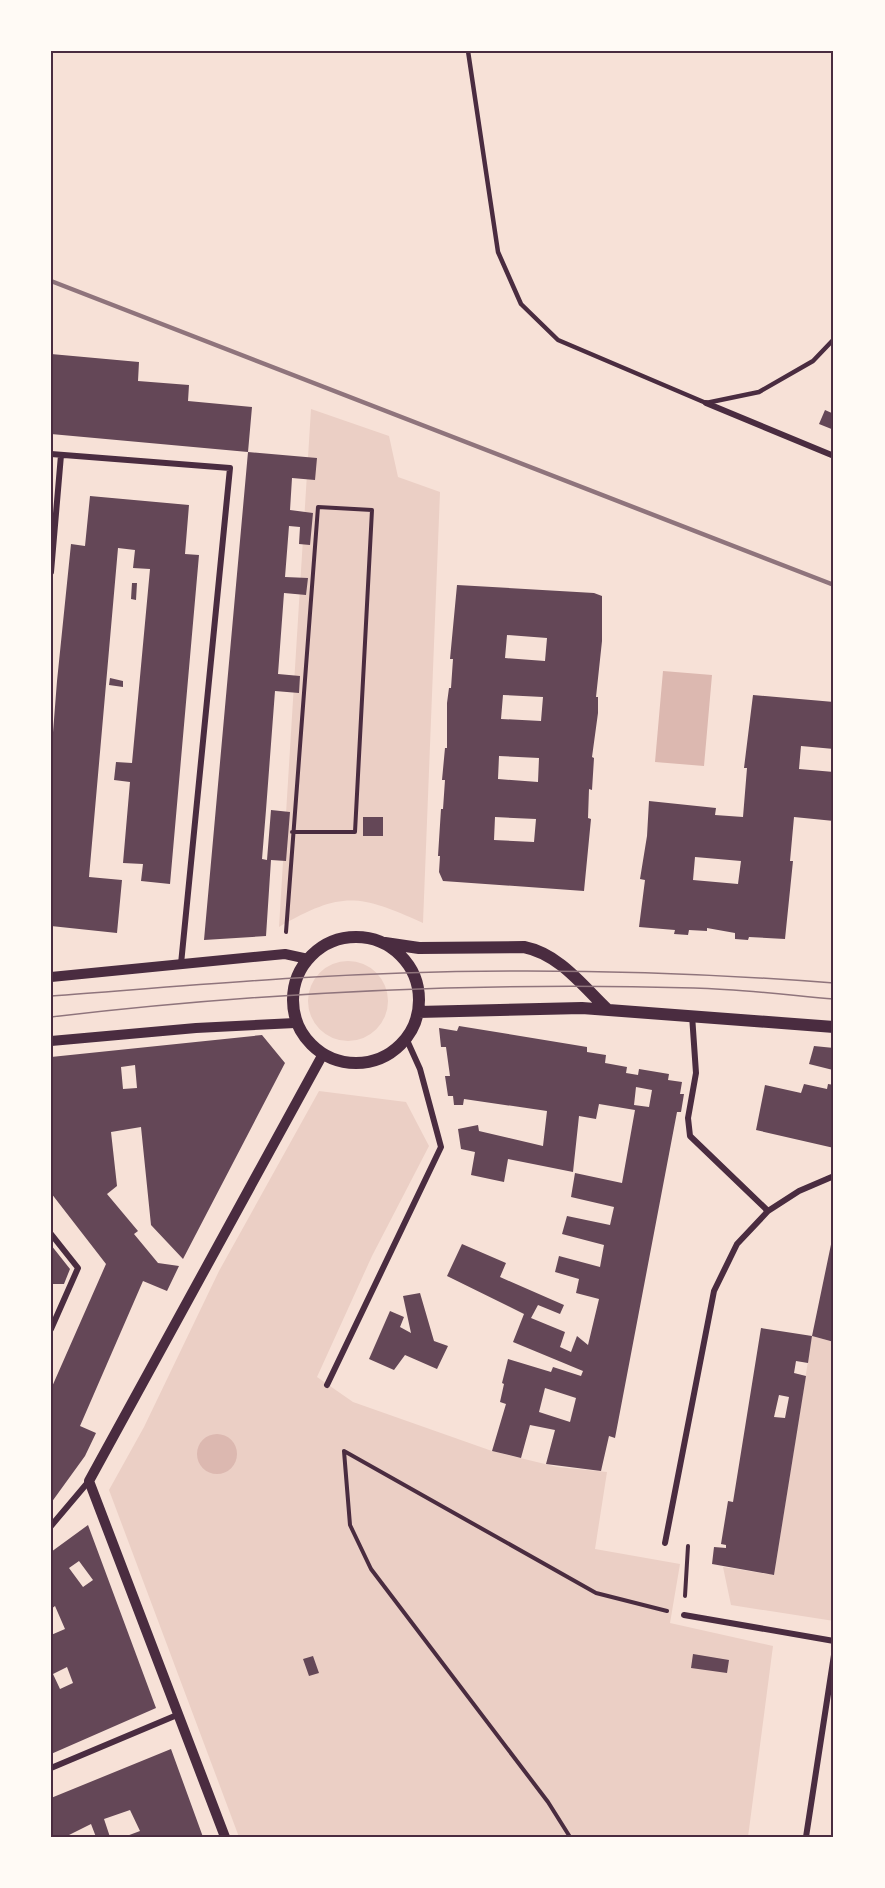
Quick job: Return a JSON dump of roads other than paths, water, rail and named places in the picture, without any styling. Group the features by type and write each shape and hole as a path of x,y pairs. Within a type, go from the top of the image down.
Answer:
{"main road":[{"path":"384,943 403,957 414,974 419,998 418,1012 406,1038 385,1056 359,1063 342,1062 323,1054 309,1043 295,1023 292,1002 296,978 308,959 324,945 347,937 364,937 384,943 419,948 524,947 539,950 557,961 607,1009"},
{"path":"418,1012 607,1009 834,1027"}],"street":[{"path":"706,403 834,456"},
{"path":"51,454 230,468 181,964"},
{"path":"51,572 61,455"},
{"path":"51,977 285,954 308,959"},
{"path":"692,1014 696,1073 688,1118 690,1136 768,1211"},
{"path":"51,1041 231,1025 295,1023"},
{"path":"327,1386 441,1148 420,1069 406,1038"},
{"path":"51,1526 89,1481 323,1054"},
{"path":"665,1543 714,1291 737,1244 768,1211 799,1191 834,1176"},
{"path":"51,1234 78,1268 51,1329"},
{"path":"89,1481 225,1837"},
{"path":"684,1616 834,1641"},
{"path":"806,1837 834,1654"},
{"path":"51,1768 177,1715"}],"lane":[{"path":"468,51 498,252 521,304 558,340 706,403 759,392 813,362 834,339"}],"tram line":[{"path":"51,996 295,978 430,972 632,972 834,983"},
{"path":"51,1017 291,995 533,986 694,988 834,999"}],"railway":[{"path":"51,281 834,585"}]}
